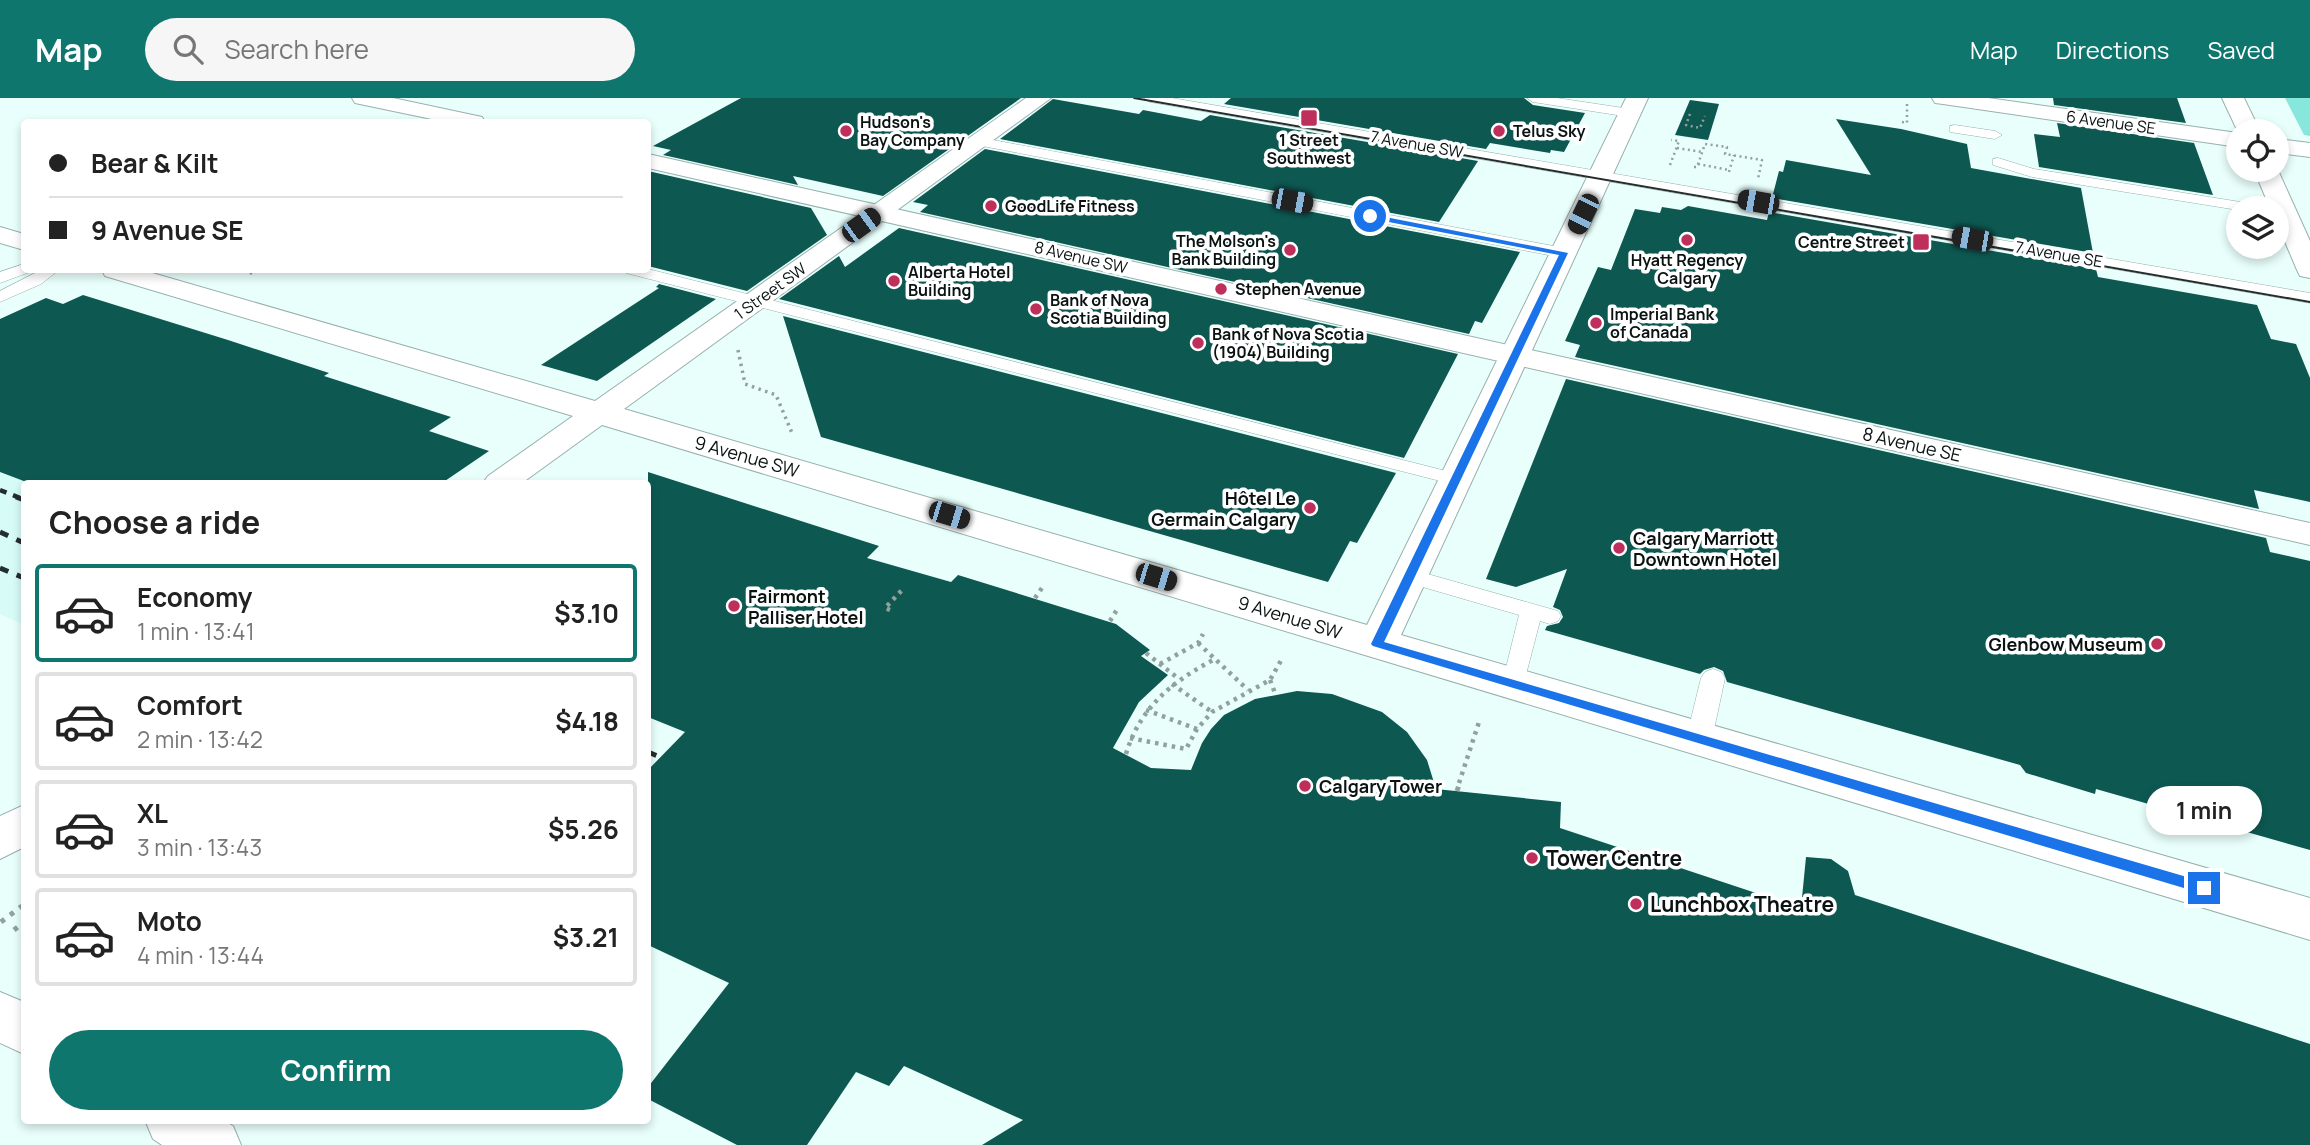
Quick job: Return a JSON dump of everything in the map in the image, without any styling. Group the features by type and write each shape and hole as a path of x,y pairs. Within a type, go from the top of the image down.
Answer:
{"street":[{"path":"363,98 460,119"},
{"path":"394,119 443,98"},
{"name":"1 Street SW","path":"504,480 1040,98"},
{"name":"6 Avenue SE","path":"1942,98 2226,138"},
{"path":"2233,98 2243,119"},
{"path":"1377,644 1634,106"},
{"path":"2289,147 2310,150"},
{"name":"8 Avenue SW","path":"651,162 1514,355"},
{"path":"2289,229 2310,271"},
{"path":"0,235 21,241"},
{"name":"9 Avenue SW","path":"126,273 2310,919"},
{"name":"8 Avenue SE","path":"1514,355 2310,534"},
{"path":"0,840 21,825"},
{"path":"0,1016 21,1028"},
{"path":"179,1124 213,1145"}],"lane":[{"name":"7 Avenue SW","path":"1150,98 1601,175"},
{"path":"1533,98 1634,106"},
{"path":"1955,129 1995,135"},
{"path":"977,141 1564,253"},
{"path":"1998,162 2032,173 2226,204"},
{"name":"7 Avenue SE","path":"1601,175 2310,298"},
{"path":"0,278 21,270"},
{"path":"0,297 47,273"},
{"path":"644,273 1455,479"},
{"path":"1410,576 1541,614 1522,643 1514,684"},
{"path":"1699,739 1713,678"}],"path":[{"path":"1902,122 1907,123 1908,104"},
{"path":"1690,114 1686,125 1700,128 1705,116"},
{"path":"1681,119 1688,121"},
{"path":"1670,165 1679,141 1671,140"},
{"path":"1688,171 1698,164 1705,144 1727,148 1725,154 1762,160 1758,179"},
{"path":"1676,148 1702,152"},
{"path":"1667,155 1673,157"},
{"path":"1734,155 1728,173 1735,177"},
{"path":"1698,164 1729,170"},
{"path":"737,345 744,384 776,395 792,433"},
{"path":"1035,598 1044,585"},
{"path":"890,610 885,608 904,588"},
{"path":"1110,621 1118,608"},
{"path":"1160,664 1198,643 1203,634"},
{"path":"1198,643 1248,690"},
{"path":"1146,653 1180,679"},
{"path":"1129,738 1186,750 1197,729 1213,712 1270,680 1283,657"},
{"path":"1126,754 1129,738 1146,710 1171,684 1215,659"},
{"path":"1270,680 1275,693"},
{"path":"1171,684 1213,712"},
{"path":"1146,710 1197,729"},
{"path":"1457,791 1480,719"},
{"path":"1,922 21,907"},
{"path":"14,930 21,924"}],"shaded area":[{"path":"2285,98 2310,98 2310,136 2304,135"},
{"path":"0,472 21,480 21,624 0,614"}],"building":[{"name":"Hudson's Bay Company","path":"741,98 1021,98 883,196 793,176 798,185 663,155 671,150 653,146"},
{"name":"Telus Sky","path":"1231,98 1524,98 1533,105 1585,113 1564,152 1551,150 1550,153 1490,143 1486,149 1224,104"},
{"path":"2053,98 2177,98 2186,123 2054,105"},
{"path":"1053,99 1139,114 1143,110 1201,121 1210,115 1478,161 1439,222 1000,139"},
{"path":"1690,100 1719,104 1708,140 1675,135"},
{"path":"1836,119 1901,129 1967,144 1971,168 2081,188 2093,253 1772,198 1779,171 1783,172 1786,160 1871,175"},
{"path":"2057,123 2194,143 2213,195 2039,167 2034,134 2060,137"},
{"path":"985,149 1520,252 1482,323 1475,321 1469,334 920,212 928,205 913,202"},
{"path":"651,172 811,208 827,235 747,291 651,267"},
{"path":"1688,206 1767,220 1769,212 2096,269 2098,277 2257,305 2271,339 2296,344 2310,378 2310,502 2254,490 2259,509 1575,357 1580,345 1565,341 1598,267 1611,270 1635,209 1660,213 1662,207 1681,210"},
{"path":"899,228 1458,354 1404,458 779,299 839,256 845,267"},
{"path":"659,284 716,299 597,381 541,365 659,288 656,287"},
{"path":"83,295 329,373 324,376 451,417 429,431 489,451 446,480 21,480 0,472 0,319 46,298 63,304"},
{"path":"783,316 1396,473 1357,543 1350,541 1328,582 821,437"},
{"path":"1566,379 2266,538 2270,552 2310,561 2310,850 2096,789 2095,794 2026,773 2020,765 1727,682 1723,671 1714,667 1700,674 1545,630 1547,626 1559,623 1563,617 1560,610 1553,607 1567,569 1516,587 1486,579"},
{"path":"648,472 879,546 867,558 951,582 958,575 1116,624 1150,650 1141,656 1168,675 1139,702 1113,748 1151,768 1191,770 1211,729 1224,715 1255,699 1297,691 1332,694 1382,712 1407,732 1427,760 1436,789 1561,802 1560,828 1801,908 1806,857 1831,859 1848,871 1855,895 2310,1044 2310,1145 982,1145 1023,1120 904,1066 889,1086 856,1072 807,1145 737,1145 651,1101 651,1083 729,983 651,946 651,767 685,732 651,718 651,480 648,480"}],"tram line":[{"path":"1134,98 2310,302"}],"railway":[{"path":"0,490 20,498"},
{"path":"16,497 21,499"},
{"path":"0,532 21,542"},
{"path":"0,568 21,577"},
{"path":"651,753 660,757"}],"place":[{"name":"1 Street Southwest","path":"1309,118"},
{"name":"Hudson's Bay Company","path":"846,131"},
{"name":"Telus Sky","path":"1499,131"},
{"name":"GoodLife Fitness","path":"991,206"},
{"name":"Hyatt Regency Calgary","path":"1687,240"},
{"name":"Centre Street","path":"1921,242"},
{"name":"The Molson's Bank Building","path":"1290,250"},
{"name":"Alberta Hotel Building","path":"894,281"},
{"name":"Stephen Avenue","path":"1221,289"},
{"name":"Bank of Nova Scotia Building","path":"1036,309"},
{"name":"Imperial Bank of Canada","path":"1596,323"},
{"name":"Bank of Nova Scotia (1904) Building","path":"1198,343"},
{"name":"Hôtel Le Germain Calgary","path":"1310,508"},
{"name":"Calgary Marriott Downtown Hotel","path":"1619,548"},
{"name":"Fairmont Palliser Hotel","path":"734,606"},
{"name":"Glenbow Museum","path":"2157,644"},
{"name":"Calgary Tower","path":"1305,786"},
{"name":"Tower Centre","path":"1532,858"},
{"name":"Lunchbox Theatre","path":"1636,904"}],"route":[{"path":"1370,216 1564,253 1377,644 2204,888"}]}
